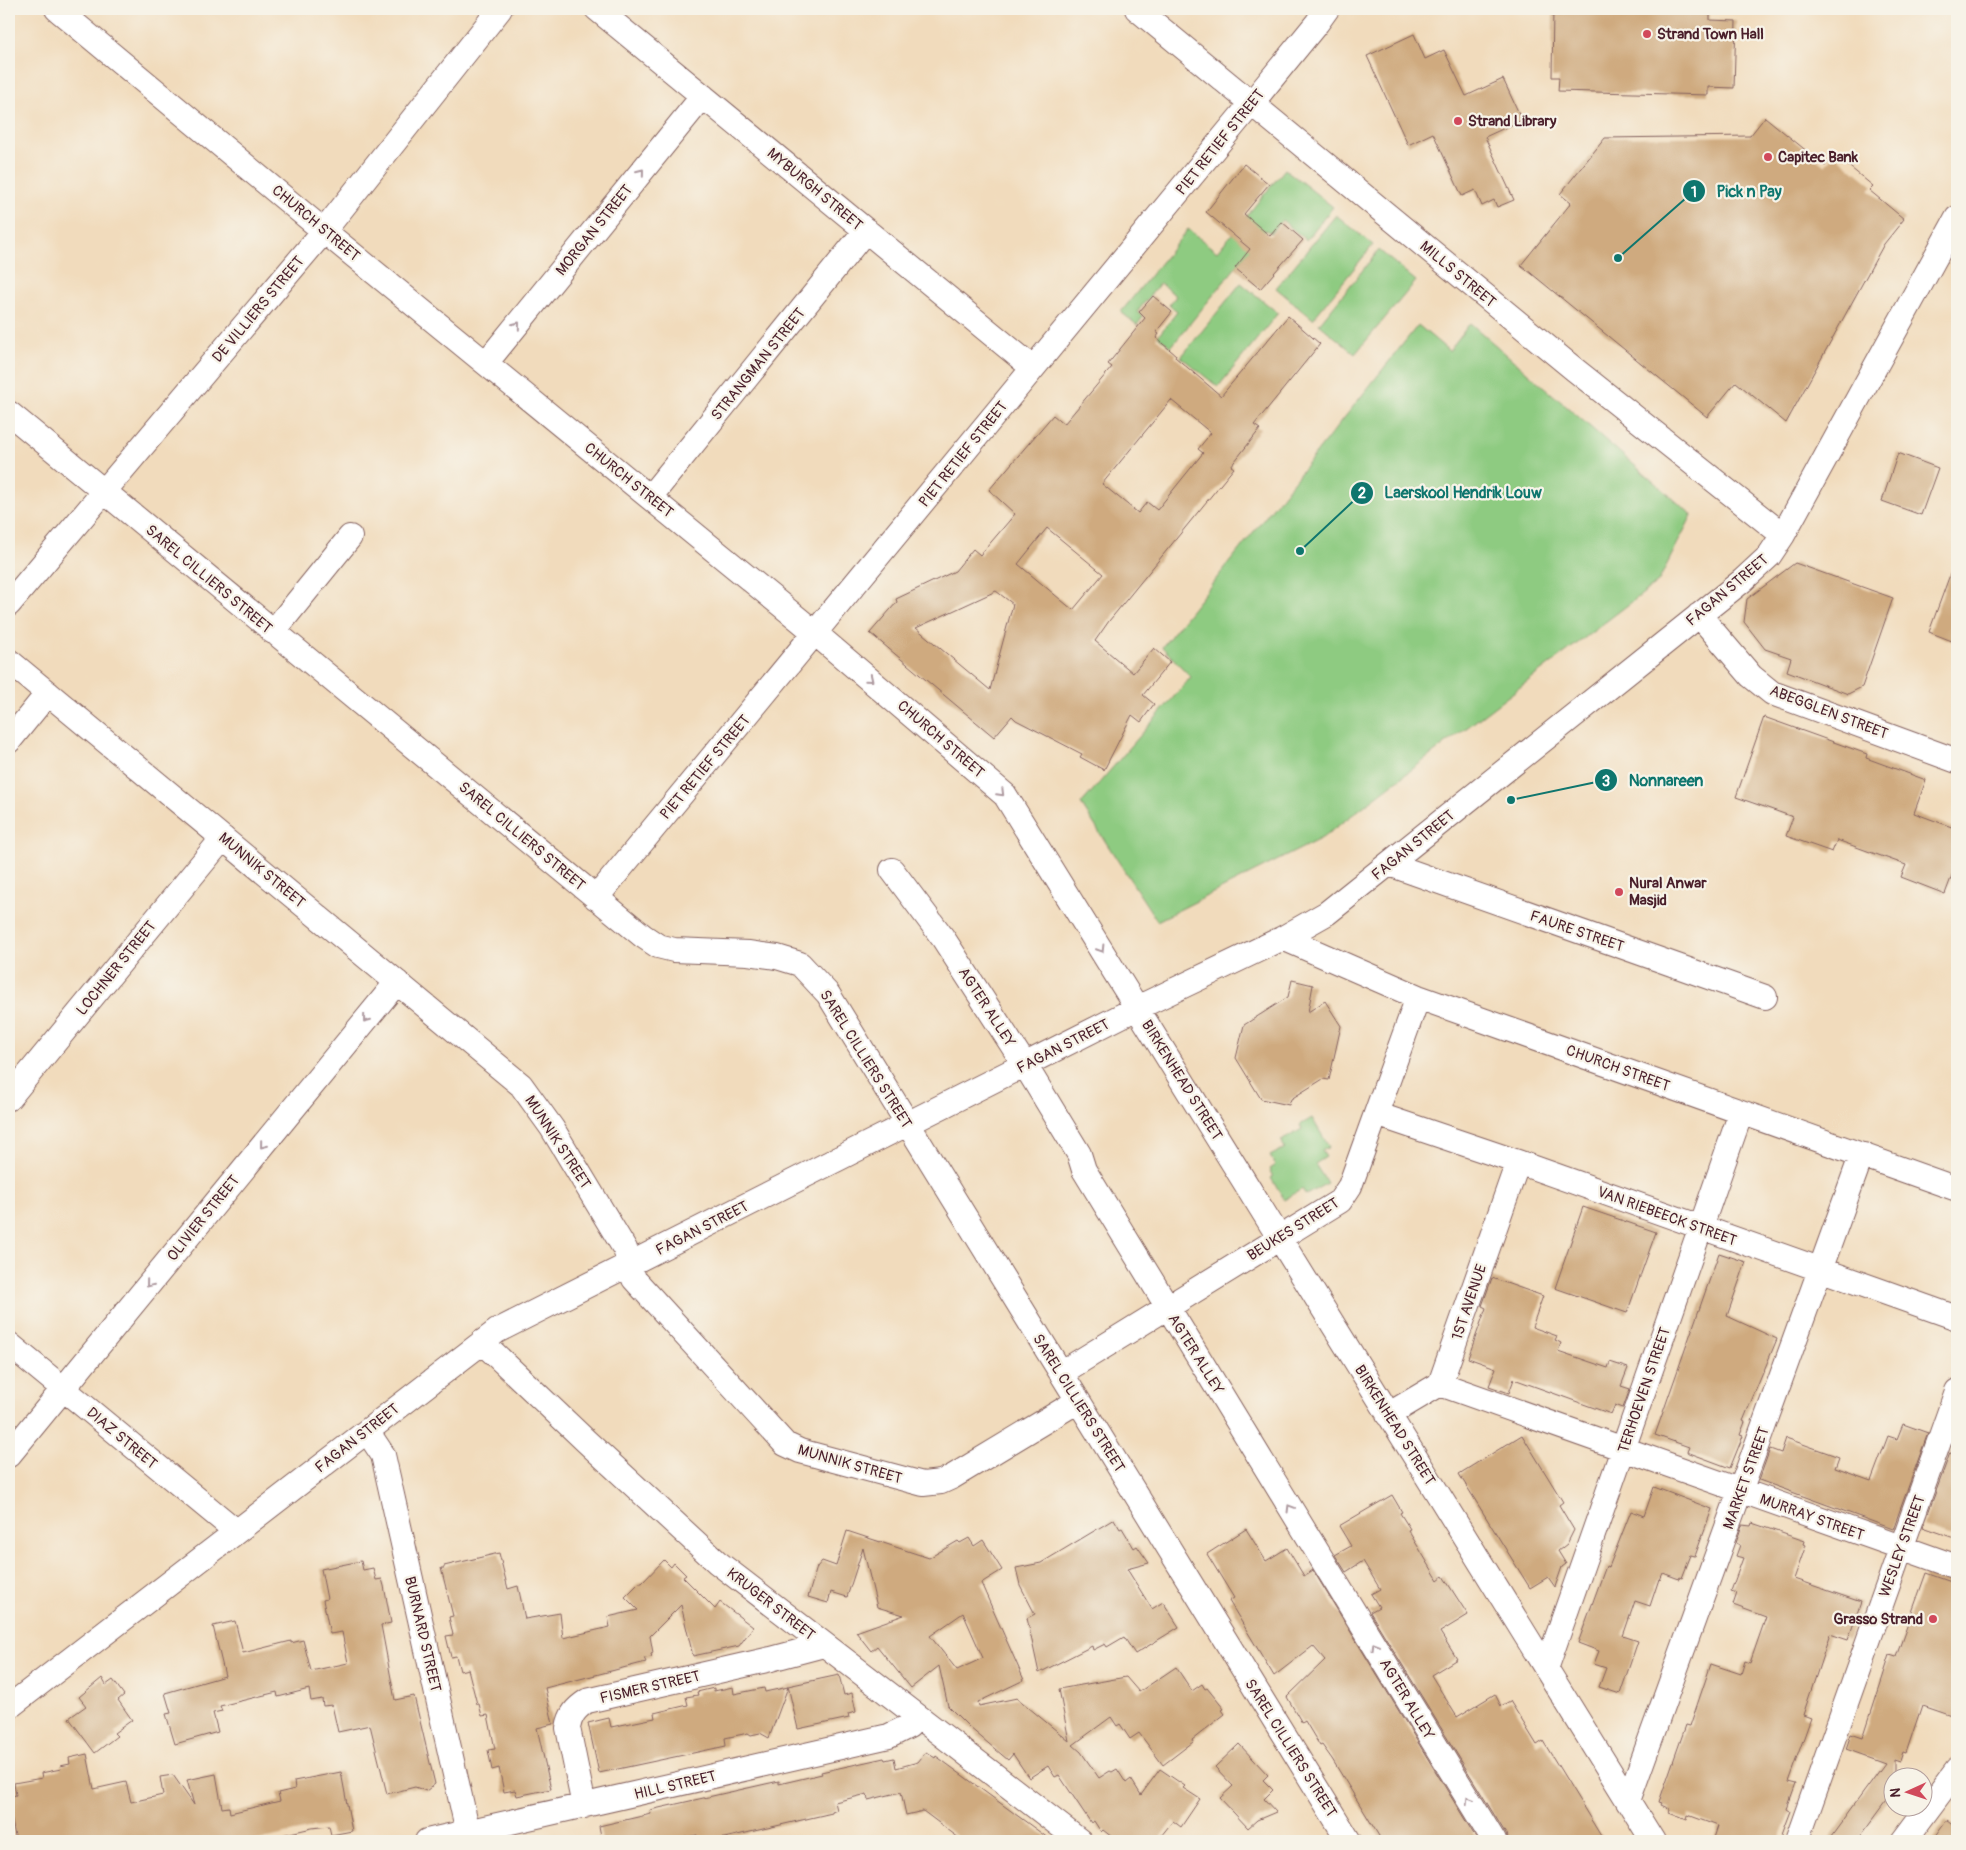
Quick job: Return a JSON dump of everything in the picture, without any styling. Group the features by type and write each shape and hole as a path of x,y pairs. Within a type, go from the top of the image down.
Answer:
{"street":[{"name":"CHURCH STREET","path":"57,9 324,231 816,634 1005,795 1137,1008"},
{"name":"DE VILLIERS STREET","path":"9,604 324,231 500,9"},
{"name":"MYBURGH STREET","path":"597,9 1033,368"},
{"name":"MILLS STREET","path":"1137,9 1574,369 1783,535"},
{"name":"PIET RETIEF STREET","path":"596,898 816,634 1327,9"},
{"name":"MORGAN STREET","path":"486,363 703,96"},
{"name":"FAGAN STREET","path":"9,1707 497,1331 1137,1008 1283,938 1327,913 1699,615 1769,556 1783,535 1957,218"},
{"name":"STRANGMAN STREET","path":"650,497 866,230"},
{"name":"SAREL CILLIERS STREET","path":"9,413 643,936 658,946 674,950 748,953 778,957 800,964 828,994 1349,1841"},
{"path":"274,632 350,537"},
{"name":"ABEGGLEN STREET","path":"1699,615 1751,676 1772,693 1957,761"},
{"name":"MUNNIK STREET","path":"9,660 521,1085 552,1128 625,1249 634,1279 785,1444 800,1451 912,1482 932,1484 952,1477 1078,1400"},
{"path":"9,741 48,693"},
{"name":"LOCHNER STREET","path":"9,1098 223,838"},
{"name":"FAURE STREET","path":"1389,864 1765,997"},
{"name":"AGTER ALLEY","path":"892,870 943,938 1025,1065 1079,1154 1084,1170 1494,1841"},
{"name":"CHURCH STREET","path":"1283,938 1418,997 1957,1189"},
{"name":"OLIVIER STREET","path":"9,1455 397,982"},
{"name":"BEUKES STREET","path":"1061,1373 1340,1201 1346,1195 1418,997"},
{"name":"BIRKENHEAD STREET","path":"1137,1008 1653,1841"},
{"name":"TERHOEVEN STREET","path":"1546,1669 1738,1120 1744,1113"},
{"name":"VAN RIEBEECK STREET","path":"1376,1114 1518,1162 1957,1318"},
{"name":"MARKET STREET","path":"1628,1801 1858,1165 1864,1156"},
{"name":"1ST AVENUE","path":"1440,1384 1518,1162"},
{"name":"KRUGER STREET","path":"482,1342 717,1562 917,1718 1080,1841"},
{"name":"DIAZ STREET","path":"9,1344 236,1532"},
{"path":"1388,1414 1440,1384"},
{"name":"MURRAY STREET","path":"1440,1384 1901,1549 1957,1567"},
{"name":"WESLEY STREET","path":"1797,1841 1957,1392"},
{"name":"BURNARD STREET","path":"367,1431 383,1454 469,1837"},
{"name":"FISMER STREET","path":"584,1806 568,1728 570,1720 580,1706 587,1701 824,1645"},
{"name":"HILL STREET","path":"427,1841 469,1837 584,1806 889,1736 909,1726 917,1718"},
{"path":"1904,1841 1957,1770"}],"green space":[{"path":"1285,169 1333,207 1306,240 1282,220 1271,233 1266,230 1171,347 1158,336 1177,312 1169,305 1176,296 1160,283 1137,312 1143,317 1137,325 1121,312 1188,229 1217,252"},
{"path":"1336,215 1373,245 1313,319 1276,288"},
{"path":"1379,250 1416,281 1355,354 1319,324"},
{"path":"1241,283 1278,313 1218,387 1181,357"},
{"path":"1470,323 1692,515 1658,582 1322,838 1157,921 1081,804 1191,677 1162,647 1418,325 1449,351"},
{"path":"1312,1118 1329,1147 1322,1151 1326,1157 1315,1164 1327,1183 1306,1195 1302,1189 1284,1200 1271,1178 1273,1177 1269,1169 1275,1165 1270,1156 1285,1148 1281,1141 1302,1129 1300,1125"}],"building":[{"path":"1553,9 1710,12 1710,20 1736,21 1734,88 1708,87 1708,95 1558,91 1559,77 1552,77"},
{"name":"Strand Library","path":"1414,34 1425,59 1444,50 1466,96 1503,79 1522,120 1485,137 1514,200 1497,207 1494,200 1482,206 1475,190 1462,196 1433,133 1408,145 1367,56"},
{"path":"1765,117 1825,166 1834,154 1873,186 1869,190 1904,219 1884,244 1786,423 1736,382 1707,417 1521,265 1571,203 1560,194 1605,138 1750,136"},
{"path":"1244,164 1269,184 1244,214 1270,236 1282,222 1303,240 1260,289 1235,268 1250,249 1206,212"},
{"path":"1153,296 1172,312 1156,332 1159,334 1156,338 1176,355 1175,357 1221,396 1288,316 1320,344 1254,425 1260,429 1231,466 1234,468 1109,621 1095,641 1133,673 1154,648 1170,662 1143,695 1154,704 1141,722 1132,715 1104,770 1080,757 1082,754 1016,720 1012,716 994,737 870,633 897,602 896,599 955,571 973,549 980,555 1015,514 989,490 1053,415 1064,424 1112,367 1108,364 1145,318 1139,312","holes":["1171,400 1211,433 1198,449 1203,453 1157,510 1147,502 1138,513 1102,484","1047,528 1103,574 1073,610 1018,564","996,591 1013,604 990,690 916,628"]},
{"path":"1898,453 1938,468 1921,515 1882,501"},
{"path":"1955,561 1957,562 1957,643 1929,632"},
{"path":"1795,563 1893,598 1862,687 1848,694 1787,671 1791,658 1765,649 1744,622 1747,599"},
{"path":"1764,717 1867,754 1866,758 1926,780 1914,813 1957,829 1957,862 1945,894 1901,877 1906,865 1837,840 1832,852 1786,836 1793,817 1736,797"},
{"path":"1292,980 1313,985 1308,1012 1325,1001 1341,1026 1329,1080 1323,1079 1291,1099 1289,1105 1261,1099 1236,1058 1244,1025 1288,997"},
{"path":"1583,1207 1656,1232 1627,1313 1555,1288"},
{"path":"1719,1253 1746,1262 1727,1316 1777,1339 1743,1421 1745,1422 1740,1435 1743,1436 1730,1468 1687,1452 1689,1447 1655,1435"},
{"path":"1492,1278 1543,1296 1532,1327 1557,1336 1555,1340 1561,1343 1558,1351 1608,1368 1610,1362 1628,1368 1621,1386 1630,1389 1623,1408 1615,1405 1611,1414 1514,1379 1509,1393 1489,1386 1496,1368 1468,1358 1486,1308 1482,1306"},
{"path":"1903,1424 1928,1433 1893,1529 1759,1480 1770,1449 1781,1453 1786,1438 1839,1457 1835,1468 1871,1481 1888,1436 1897,1439"},
{"path":"1522,1435 1563,1502 1559,1505 1574,1530 1567,1544 1558,1551 1566,1564 1562,1567 1555,1587 1548,1577 1530,1588 1459,1474"},
{"path":"1950,1453 1957,1455 1957,1539 1923,1527"},
{"path":"1654,1487 1712,1509 1695,1556 1691,1555 1682,1578 1680,1577 1679,1579 1663,1573 1659,1579 1650,1606 1635,1601 1623,1636 1638,1641 1620,1694 1599,1687 1606,1668 1594,1664 1599,1651 1578,1643 1606,1566 1609,1567 1631,1511 1644,1516"},
{"path":"1392,1495 1410,1529 1408,1530 1438,1580 1443,1576 1468,1615 1440,1632 1457,1659 1431,1675 1457,1717 1495,1694 1501,1706 1510,1701 1537,1745 1543,1741 1604,1841 1508,1841 1506,1834 1370,1612 1379,1607 1371,1594 1380,1589 1363,1561 1346,1572 1335,1555 1351,1546 1339,1526"},
{"path":"1114,1519 1134,1548 1137,1546 1149,1563 1127,1569 1152,1609 1163,1602 1179,1627 1135,1654 1124,1637 1107,1647 1105,1644 1093,1650 1092,1646 1039,1673 1027,1618 1035,1614 1020,1585 1016,1568 1041,1563"},
{"path":"1752,1523 1805,1541 1804,1544 1806,1545 1794,1579 1861,1602 1848,1640 1830,1634 1803,1715 1811,1718 1788,1782 1796,1784 1787,1809 1790,1811 1779,1840 1713,1841 1718,1826 1688,1815 1687,1820 1669,1813 1670,1809 1659,1802 1686,1725 1690,1726 1711,1664 1741,1674 1745,1661 1750,1663 1766,1617 1733,1605 1737,1593 1731,1591 1743,1558 1736,1556 1740,1545 1736,1543 1742,1525 1751,1526"},
{"path":"1246,1529 1266,1561 1287,1548 1304,1576 1313,1570 1478,1841 1382,1841 1332,1759 1322,1745 1320,1746 1305,1721 1302,1723 1287,1697 1325,1660 1313,1646 1274,1676 1229,1601 1234,1598 1207,1554"},
{"path":"847,1531 929,1558 958,1541 960,1543 969,1538 974,1546 983,1540 1002,1570 981,1583 1024,1680 978,1702 979,1706 1017,1698 1069,1741 1059,1689 1126,1677 1139,1692 1176,1667 1192,1691 1202,1684 1224,1709 1222,1710 1225,1714 1163,1765 1139,1733 1130,1739 1120,1724 1117,1726 1111,1717 1073,1745 1081,1752 1099,1778 1117,1769 1126,1783 1131,1779 1141,1795 1160,1769 1185,1786 1183,1788 1200,1799 1181,1827 1173,1821 1157,1841 1117,1841 1103,1830 1101,1832 1094,1821 1091,1823 1059,1775 1055,1777 1048,1766 1029,1778 1013,1754 1008,1760 969,1727 948,1706 939,1666 911,1688 877,1646 871,1651 856,1632 904,1615 877,1607 863,1548 847,1597 831,1592 828,1603 808,1597 817,1567 822,1561 836,1566","holes":["963,1613 983,1658 957,1670 930,1636"]},
{"path":"499,1553 508,1589 518,1586 525,1619 560,1613 563,1638 610,1627 608,1617 638,1610 625,1597 639,1583 642,1583 664,1560 671,1567 674,1563 686,1575 683,1577 715,1609 720,1602 753,1627 739,1646 693,1656 681,1605 650,1636 653,1653 651,1654 652,1657 644,1658 646,1662 545,1688 553,1724 537,1728 551,1789 517,1796 515,1790 504,1792 499,1768 492,1770 488,1750 495,1749 488,1715 482,1716 468,1669 460,1671 456,1656 451,1657 446,1636 453,1635 449,1617 453,1616 441,1568"},
{"path":"361,1561 363,1570 373,1568 376,1580 382,1579 391,1623 381,1625 395,1700 414,1696 435,1784 426,1791 415,1787 387,1794 370,1725 338,1732 332,1705 323,1706 322,1699 311,1701 309,1689 278,1697 277,1692 220,1706 222,1711 213,1713 218,1732 175,1744 166,1714 171,1713 165,1693 225,1676 213,1626 235,1621 243,1653 291,1641 291,1643 303,1640 311,1671 348,1663 342,1632 330,1634 323,1600 327,1599 321,1569"},
{"path":"1926,1573 1957,1584 1957,1717 1922,1705 1906,1753 1903,1752 1900,1761 1894,1759 1894,1768 1884,1768 1884,1805 1857,1841 1828,1841 1885,1763 1846,1749 1851,1734 1863,1738 1890,1655 1896,1657"},
{"path":"839,1675 844,1695 852,1693 856,1712 848,1714 849,1718 798,1729 788,1686"},
{"path":"102,1678 106,1685 113,1680 124,1695 118,1700 132,1720 114,1733 117,1736 95,1753 69,1718 86,1706 79,1697"},
{"path":"733,1687 734,1694 764,1688 765,1692 788,1687 769,1738 760,1733 751,1735 748,1733 725,1738 726,1746 599,1773 588,1723 609,1718 611,1727 655,1718 654,1713 688,1705 686,1697 698,1695 697,1692 714,1688 714,1691"},
{"path":"1239,1744 1268,1775 1263,1780 1273,1790 1264,1799 1276,1812 1257,1820 1248,1828 1220,1798 1233,1786 1215,1767"},
{"path":"926,1752 935,1758 936,1756 1052,1841 963,1841 923,1811 906,1815 901,1792 868,1800 867,1794 835,1802 837,1810 832,1813 720,1839 721,1841 698,1841 697,1835 667,1841 602,1841 599,1826 651,1814 650,1810 779,1781 779,1784 822,1774 821,1772 884,1758 885,1760 894,1758 896,1768 918,1762"},
{"path":"87,1754 94,1789 126,1782 131,1802 163,1795 160,1777 173,1775 194,1805 187,1780 216,1774 222,1808 229,1807 230,1813 280,1801 278,1793 295,1789 294,1781 341,1772 352,1831 331,1835 329,1826 255,1841 16,1841 11,1816 9,1816 9,1797 16,1795 14,1783 42,1778 41,1773 61,1769 60,1766 70,1764 69,1758"},
{"path":"1947,1820 1957,1828 1957,1841 1932,1841"}],"place":[{"name":"Strand Town Hall","path":"1647,34"},
{"name":"Strand Library","path":"1458,121"},
{"name":"Capitec Bank","path":"1768,157"},
{"name":"Pick n Pay","path":"1618,258"},
{"name":"Laerskool Hendrik Louw","path":"1300,551"},
{"name":"Nonnareen","path":"1511,800"},
{"name":"Nural Anwar Masjid","path":"1619,892"},
{"name":"Grasso Strand","path":"1933,1619"}]}
